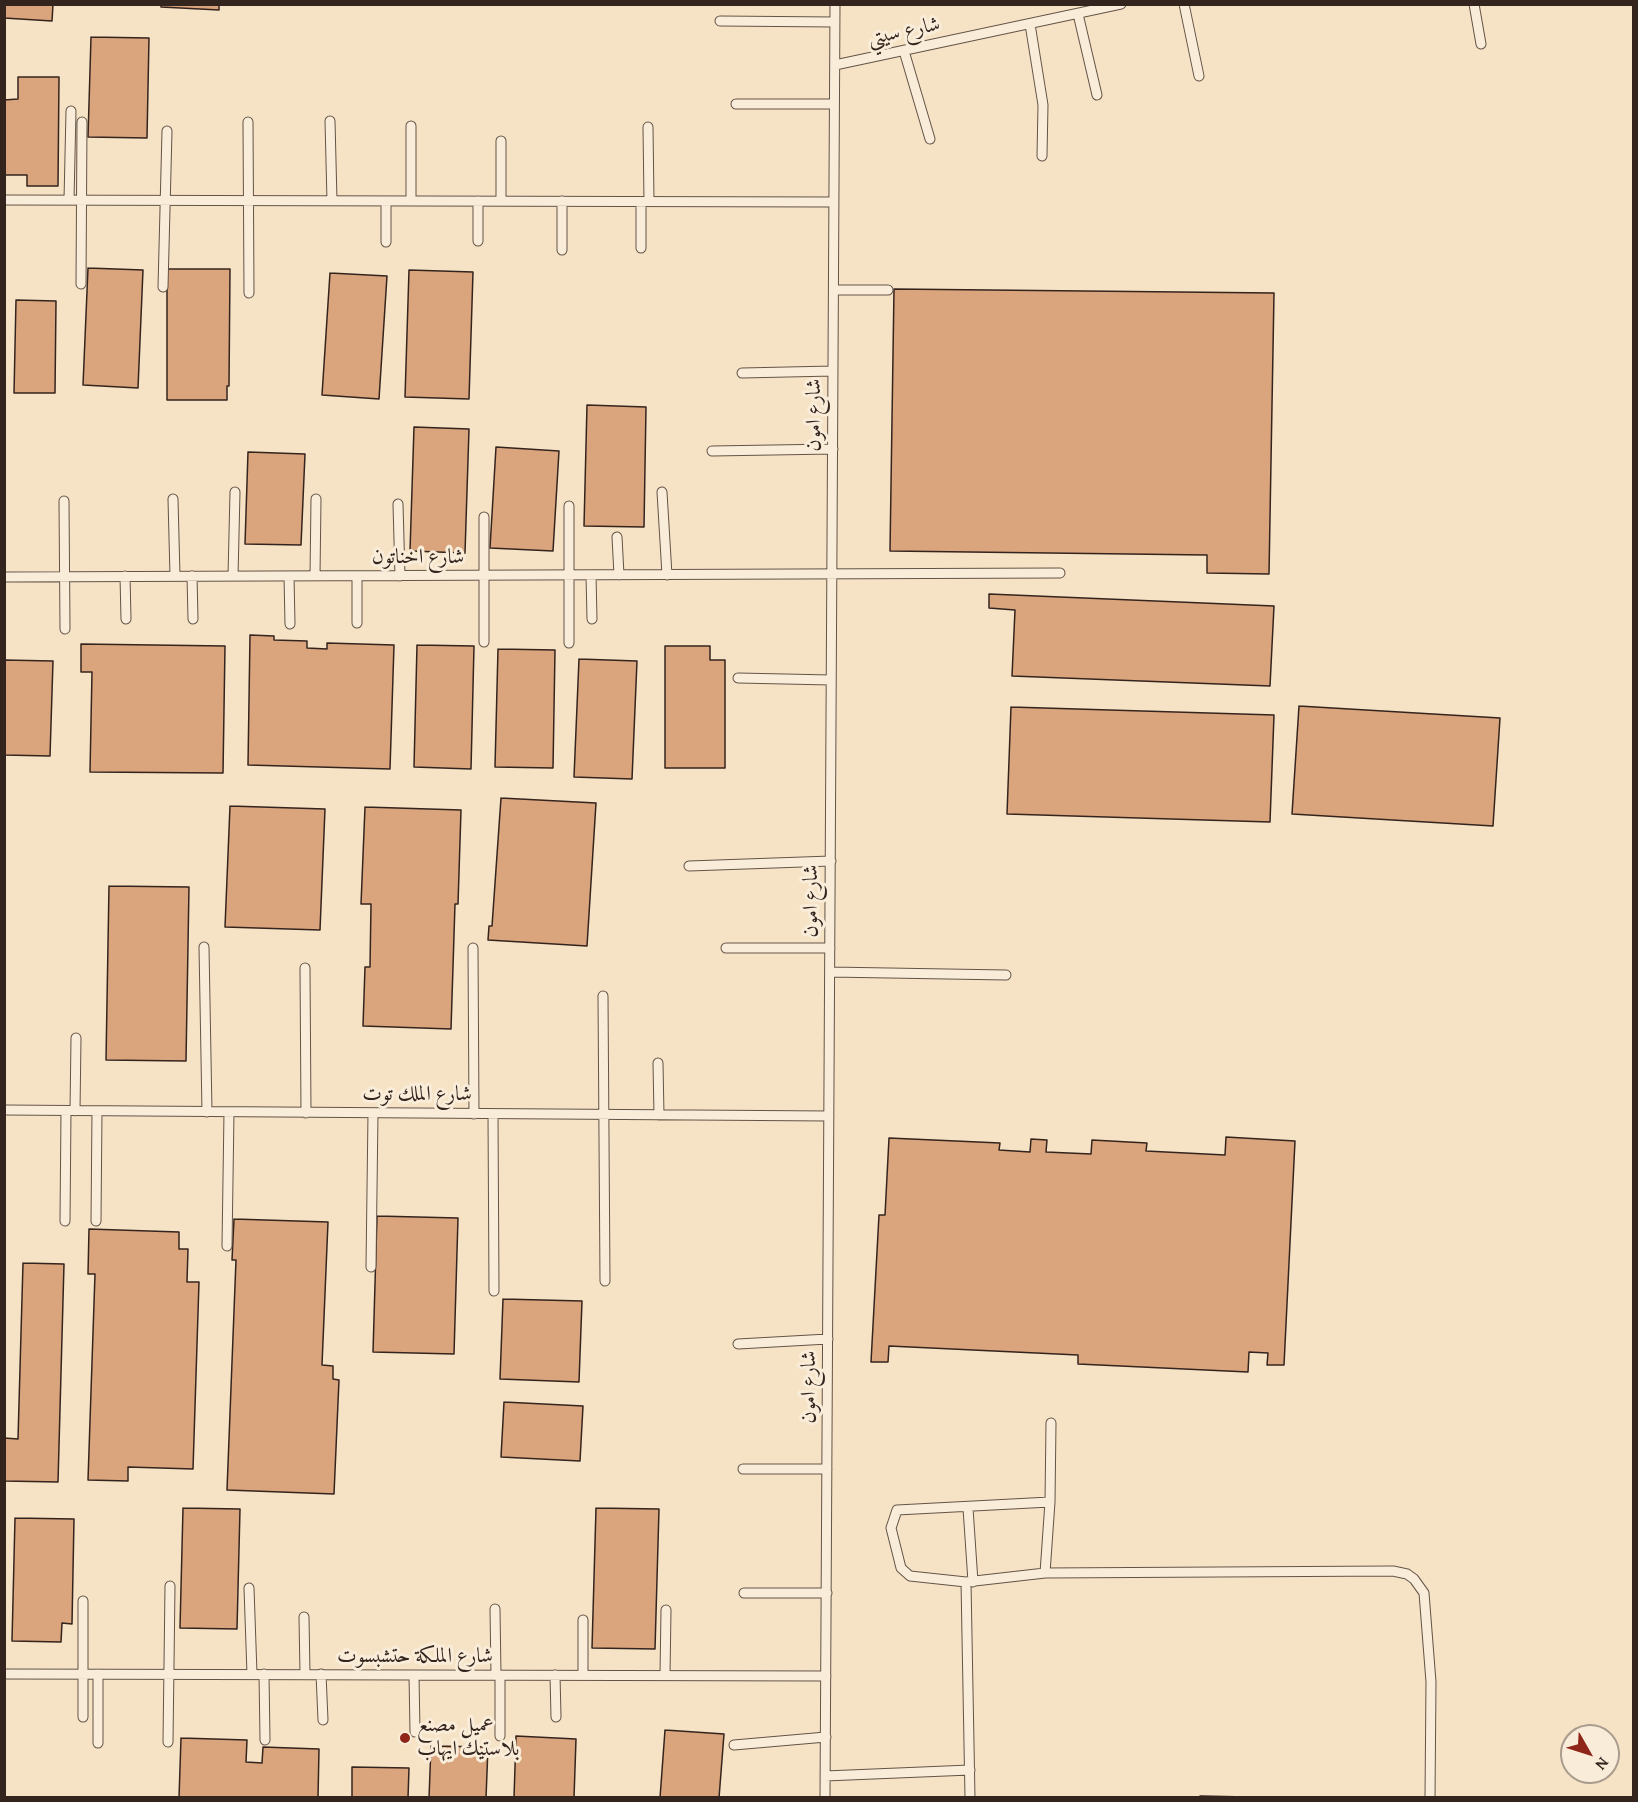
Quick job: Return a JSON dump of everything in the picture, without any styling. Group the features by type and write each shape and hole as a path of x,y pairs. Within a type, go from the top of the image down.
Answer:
{"lane":[{"name":"شارع امون","path":"825,1797 835,4"},
{"path":"1070,4 1075,14 1097,95"},
{"name":"شارع سيتي","path":"835,65 1121,4"},
{"path":"1184,4 1199,76"},
{"path":"1474,4 1481,44"},
{"path":"720,21 835,22"},
{"path":"1029,24 1042,105 1042,156"},
{"path":"904,51 930,139"},
{"path":"736,104 834,104"},
{"path":"69,200 71,111"},
{"path":"330,121 332,201"},
{"path":"81,284 82,122"},
{"path":"248,122 249,293"},
{"path":"411,126 411,201"},
{"path":"641,248 648,127"},
{"path":"163,287 167,131"},
{"path":"501,141 501,201"},
{"path":"4,200 834,202"},
{"path":"386,201 386,242"},
{"path":"477,241 478,201"},
{"path":"562,201 562,250"},
{"path":"834,290 888,290"},
{"path":"742,373 833,371"},
{"path":"712,451 833,449"},
{"path":"233,576 235,492"},
{"path":"662,492 668,575"},
{"path":"315,576 316,499"},
{"path":"173,500 175,576"},
{"path":"64,501 65,629"},
{"path":"398,504 400,576"},
{"path":"569,506 569,643"},
{"path":"484,517 484,642"},
{"path":"617,537 619,575"},
{"name":"شارع اخناتون","path":"4,577 1060,573"},
{"path":"591,575 592,619"},
{"path":"125,576 126,620"},
{"path":"192,576 193,619"},
{"path":"289,576 290,624"},
{"path":"357,576 357,623"},
{"path":"738,678 831,680"},
{"path":"690,866 831,861"},
{"path":"204,947 207,1112"},
{"path":"473,948 474,1114"},
{"path":"726,948 830,948"},
{"path":"304,968 306,1113"},
{"path":"830,972 1006,975"},
{"path":"603,996 605,1281"},
{"path":"65,1221 76,1038"},
{"path":"658,1063 659,1115"},
{"name":"شارع الملك توت","path":"4,1110 829,1116"},
{"path":"96,1221 97,1111"},
{"path":"227,1246 229,1112"},
{"path":"371,1267 373,1113"},
{"path":"494,1114 494,1291"},
{"path":"738,1344 828,1340"},
{"path":"1046,1573 1051,1423"},
{"path":"744,1469 827,1469"},
{"path":"1050,1502 897,1510 891,1528 901,1569 910,1576 970,1582 1046,1573 1393,1571 1407,1574 1414,1579 1424,1593 1431,1682 1430,1797"},
{"path":"968,1508 970,1797"},
{"path":"168,1742 170,1586"},
{"path":"249,1588 252,1674"},
{"path":"744,1593 827,1593"},
{"path":"83,1601 83,1718"},
{"path":"495,1609 500,1736"},
{"path":"665,1675 666,1610"},
{"path":"304,1617 305,1674"},
{"path":"583,1620 583,1675"},
{"name":"شارع الملكة حتشبسوت","path":"4,1674 826,1676"},
{"path":"98,1674 98,1743"},
{"path":"264,1674 265,1740"},
{"path":"321,1674 323,1720"},
{"path":"414,1675 415,1732"},
{"path":"555,1675 556,1717"},
{"path":"734,1745 826,1737"},
{"path":"825,1776 970,1770"}],"building":[{"path":"4,4 53,4 52,21 4,18"},
{"path":"161,4 219,4 219,10 161,7"},
{"path":"91,37 149,38 147,138 88,137"},
{"path":"18,77 59,77 58,186 27,186 27,175 4,175 4,100 18,99"},
{"path":"88,268 143,270 138,388 83,385"},
{"path":"167,269 230,269 227,400 167,400"},
{"path":"409,270 473,272 469,399 405,397"},
{"path":"330,273 387,276 379,399 322,395"},
{"path":"894,289 1274,293 1269,574 1207,573 1207,555 890,551"},
{"path":"16,300 56,301 55,393 14,393"},
{"path":"587,405 646,407 644,527 584,526"},
{"path":"414,427 469,429 465,553 410,551"},
{"path":"496,447 559,451 553,551 490,548"},
{"path":"248,452 305,454 301,545 245,544"},
{"path":"989,594 1274,606 1270,686 1012,676 1015,610 989,608"},
{"path":"250,635 274,636 274,640 307,641 307,648 327,649 327,643 394,645 390,769 248,765"},
{"path":"81,644 225,646 223,773 90,772 92,672 81,672"},
{"path":"417,645 474,646 471,769 414,767"},
{"path":"665,646 710,646 710,660 725,660 725,768 665,768"},
{"path":"498,649 555,650 553,768 495,767"},
{"path":"579,659 637,661 632,779 574,777"},
{"path":"4,660 53,661 50,756 4,755"},
{"path":"1299,706 1500,718 1493,826 1292,814"},
{"path":"1011,707 1274,715 1270,822 1007,814"},
{"path":"501,798 596,803 587,946 488,940 489,926 492,926"},
{"path":"230,806 325,809 320,930 225,927"},
{"path":"365,807 461,810 451,1029 363,1026 365,967 370,967 371,904 361,904"},
{"path":"109,886 189,887 186,1061 106,1060"},
{"path":"1226,1137 1295,1141 1284,1365 1267,1365 1268,1353 1249,1352 1248,1372 1078,1364 1078,1355 889,1346 888,1362 871,1362 879,1215 885,1215 889,1138 1000,1143 999,1150 1030,1152 1031,1139 1047,1140 1046,1152 1091,1154 1092,1140 1147,1143 1146,1151 1225,1155"},
{"path":"377,1216 458,1218 454,1354 373,1352"},
{"path":"234,1219 328,1222 322,1365 333,1366 333,1379 339,1380 334,1494 227,1490 236,1260 232,1260"},
{"path":"89,1229 179,1232 179,1249 188,1249 187,1282 199,1282 193,1469 128,1467 128,1481 88,1480 95,1274 88,1274"},
{"path":"23,1263 64,1264 58,1482 4,1481 4,1438 18,1439"},
{"path":"503,1299 582,1301 579,1382 500,1379"},
{"path":"504,1402 583,1406 580,1461 501,1457"},
{"path":"183,1508 240,1509 237,1629 180,1628"},
{"path":"596,1508 659,1509 655,1649 592,1648"},
{"path":"15,1518 74,1519 72,1624 62,1623 61,1642 12,1641"},
{"path":"665,1730 724,1734 719,1798 660,1798"},
{"path":"516,1736 576,1739 574,1798 514,1798"},
{"path":"181,1738 247,1740 246,1762 262,1763 263,1747 319,1749 318,1798 179,1798"},
{"path":"431,1746 488,1747 486,1798 429,1798"},
{"path":"352,1767 409,1768 408,1798 352,1798"},
{"path":"1200,1796 1295,1798 1200,1798"}],"place":[{"name":"عميل مصنع بلاستيك ايهاب","path":"405,1738"}]}
